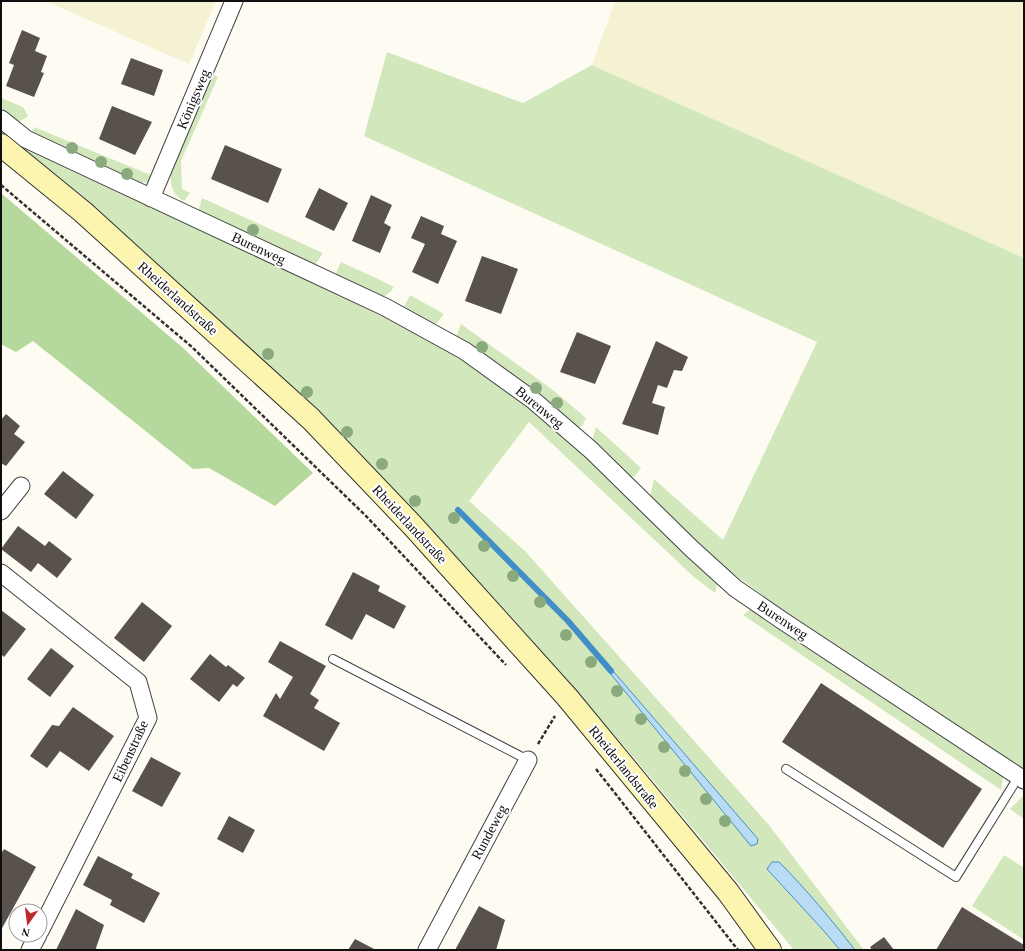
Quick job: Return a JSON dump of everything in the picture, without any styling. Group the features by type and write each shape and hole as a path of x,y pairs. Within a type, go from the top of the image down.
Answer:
{"main road":[{"name":"Rheiderlandstraße","path":"1,145 83,212 305,414 414,526 567,697 728,892 770,950"}],"street":[{"name":"Königsweg","path":"152,198 234,1"},
{"name":"Burenweg","path":"1,119 26,139 385,307 465,351 532,400 590,450 692,549 735,588 1021,778"},
{"path":"1,511 21,486"},
{"name":"Eibenstraße","path":"1,573 138,682 148,718 48,915"},
{"name":"Rundeweg","path":"426,950 528,760"}],"lane":[{"path":"333,659 528,760"},
{"path":"786,768 956,877 1021,778"}],"path":[{"path":"1,185 192,347 367,517 507,665"},
{"path":"528,760 555,716"},
{"path":"593,766 738,950"}],"shaded area":[{"path":"45,1 216,1 189,64"},
{"path":"615,1 1024,1 1024,258 592,65"}],"green space":[{"path":"387,52 523,103 592,65 1024,258 1024,773 802,624 720,564 650,497 654,479 723,540 817,342 364,136"},
{"path":"212,74 218,77 181,161 182,189 190,193 184,201 175,194 171,185 173,164"},
{"path":"1,98 23,107 28,116 16,124 1,114"},
{"path":"1,127 392,318 458,355 504,385 553,426 700,568 718,582 715,593 695,578 529,422 469,501 525,551 769,825 864,950 794,950 651,778 554,665 496,600 386,484 1,134"},
{"path":"34,127 153,176 148,182 135,184 32,135"},
{"path":"1,193 182,347 313,473 275,506 209,468 193,469 33,341 16,352 1,344"},
{"path":"202,198 323,253 315,265 198,212"},
{"path":"341,262 394,287 382,298 335,275"},
{"path":"410,295 444,314 435,325 403,309"},
{"path":"461,324 553,390 586,418 582,426 575,429 456,337"},
{"path":"596,427 641,468 634,477 628,478 592,441"},
{"path":"752,608 1003,777 1001,790 743,615"},
{"path":"1024,795 1024,819 1010,809"},
{"path":"1004,855 1024,868 1024,940 972,906"}],"water":[{"path":"607,664 758,839 757,844 751,846 605,667"},
{"path":"772,862 779,862 789,872 818,904 855,950 840,950 767,869"}],"building":[{"path":"22,30 40,38 35,51 47,56 41,72 44,73 34,97 6,86 14,65 9,63"},
{"path":"131,58 163,70 154,96 121,84"},
{"path":"112,106 152,122 135,155 99,139"},
{"path":"225,145 282,169 268,203 211,179"},
{"path":"319,188 348,203 334,231 305,217"},
{"path":"371,195 392,205 384,223 391,227 380,253 352,241"},
{"path":"421,216 444,226 441,234 457,241 438,284 412,272 425,244 411,238"},
{"path":"482,256 518,269 501,314 465,301"},
{"path":"577,332 611,346 595,384 560,372"},
{"path":"656,341 688,357 682,371 674,370 667,388 658,385 652,403 665,407 658,435 622,424"},
{"path":"6,414 20,426 14,434 25,442 6,466 1,463 1,420"},
{"path":"63,471 94,495 76,519 44,494"},
{"path":"18,526 45,546 49,541 72,559 57,578 38,563 31,572 1,549"},
{"path":"353,572 380,586 378,591 406,606 394,629 366,614 352,640 325,625"},
{"path":"142,602 172,626 144,662 114,638"},
{"path":"1,610 26,629 4,657 1,654"},
{"path":"280,641 326,666 310,694 319,700 314,708 340,723 324,751 263,716 276,693 280,699 293,677 268,662"},
{"path":"51,648 74,666 50,697 27,679"},
{"path":"210,654 226,667 228,665 245,678 237,687 233,684 219,702 190,679"},
{"path":"821,683 982,789 943,848 782,742"},
{"path":"73,707 114,736 89,771 60,751 47,768 30,756 52,725 59,726"},
{"path":"151,757 181,773 162,807 132,791"},
{"path":"229,816 255,830 243,853 217,839"},
{"path":"4,849 36,867 16,903 8,903 8,917 1,930 1,854"},
{"path":"98,856 133,874 131,878 160,893 144,923 110,905 112,900 83,885"},
{"path":"479,906 505,920 496,950 455,950"},
{"path":"962,907 1024,945 1024,950 936,950"},
{"path":"76,909 104,925 96,948 97,950 56,950"},
{"path":"884,937 894,950 872,950 870,947"},
{"path":"355,939 376,950 348,950"}],"waterway":[{"path":"458,510 568,621 611,671"}]}
